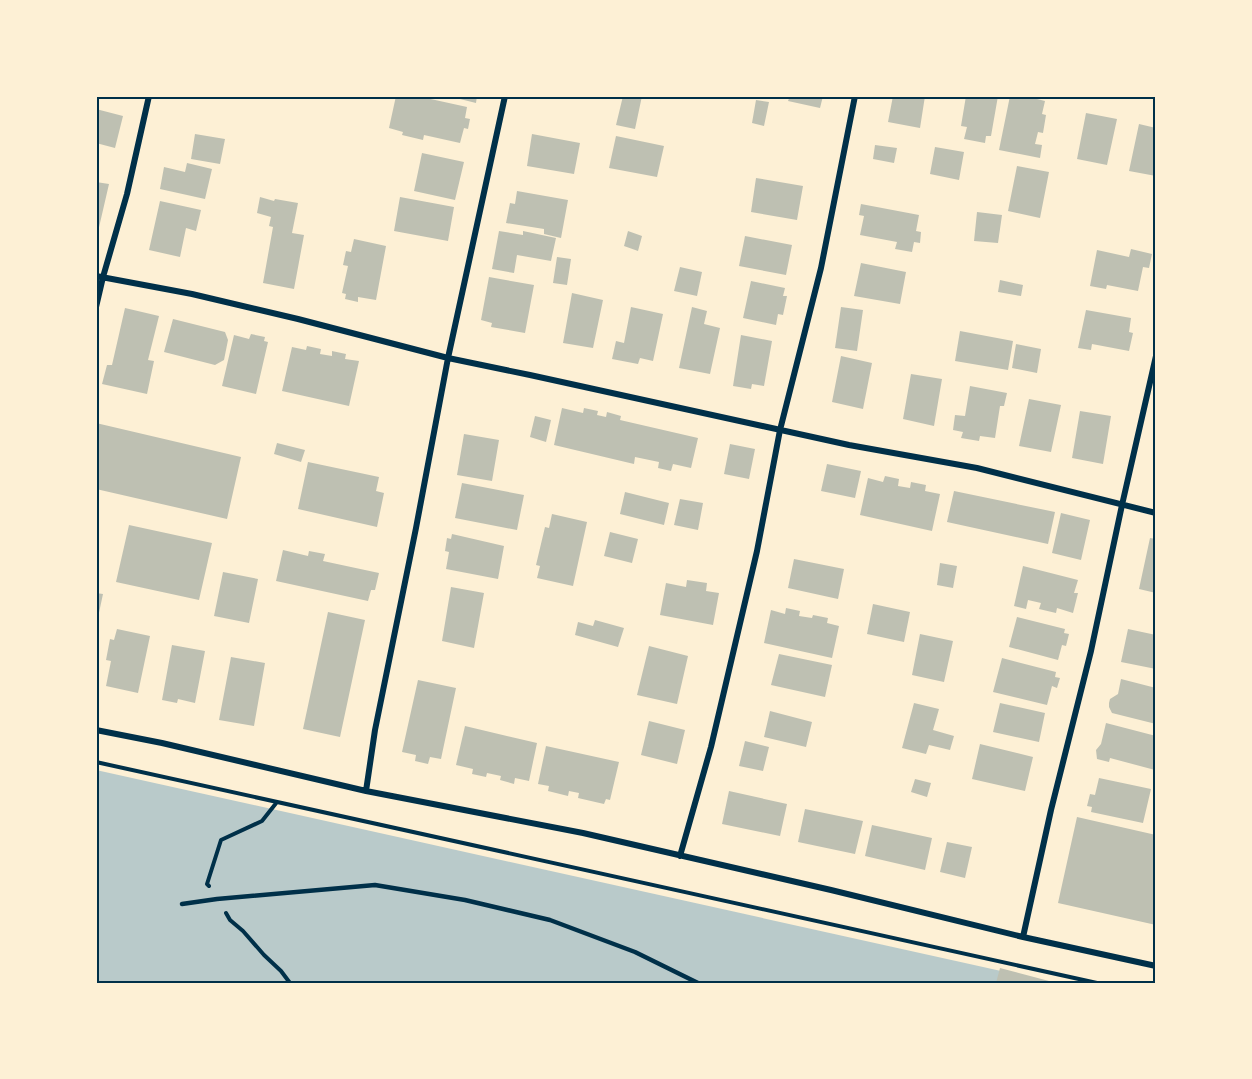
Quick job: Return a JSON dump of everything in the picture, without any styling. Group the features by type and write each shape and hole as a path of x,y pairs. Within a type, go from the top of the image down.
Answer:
{"street":[{"path":"96,307 99,277 127,194 149,96"},
{"path":"366,791 375,730 448,358 505,96"},
{"path":"680,856 711,747 757,551 780,430 821,268 855,96"},
{"path":"99,277 192,294 448,358 849,445 977,468 1156,513"},
{"path":"1023,937 1051,810 1091,651 1156,356"},
{"path":"96,729 366,791 583,833 1023,937 1156,966"}],"lane":[{"path":"182,904 375,885 465,900 550,920 634,952 698,983"}],"path":[{"path":"96,762 1097,983"}],"shaded area":[{"path":"96,770 1055,983 96,983"}],"building":[{"path":"396,96 417,96 467,107 465,118 470,119 468,129 464,128 460,143 424,135 423,140 402,135 403,132 389,128"},
{"path":"448,96 477,96 476,103"},
{"path":"623,96 642,96 635,129 616,125"},
{"path":"790,96 823,96 820,108 788,101"},
{"path":"893,96 925,96 920,128 888,122"},
{"path":"966,96 998,96 991,136 986,136 985,143 964,139 967,127 961,126"},
{"path":"1010,96 1024,98 1024,96 1038,96 1037,99 1045,101 1042,114 1046,115 1043,133 1038,132 1035,144 1042,145 1040,158 999,150"},
{"path":"756,100 769,102 764,126 752,123"},
{"path":"96,109 123,116 115,148 96,143"},
{"path":"1086,113 1117,119 1107,165 1077,159"},
{"path":"1139,124 1156,128 1156,176 1129,171"},
{"path":"195,134 225,139 220,164 191,159"},
{"path":"532,134 580,143 574,174 527,166"},
{"path":"616,136 664,146 657,177 609,168"},
{"path":"875,145 897,148 894,163 873,159"},
{"path":"935,147 964,152 959,180 930,174"},
{"path":"422,153 464,162 455,200 414,191"},
{"path":"187,163 212,169 205,199 160,189 164,167 185,172"},
{"path":"1017,166 1049,172 1040,218 1008,211"},
{"path":"756,178 803,186 797,220 751,212"},
{"path":"96,182 109,184 97,236 96,236"},
{"path":"517,191 568,200 561,238 544,234 544,229 506,223 510,203 515,204"},
{"path":"260,197 298,203 292,233 304,235 294,289 263,283 273,227 269,226 271,217 257,213"},
{"path":"400,197 454,207 448,241 394,231"},
{"path":"160,201 201,210 196,231 186,228 180,257 149,250"},
{"path":"861,204 919,215 916,231 921,232 920,243 914,242 912,252 895,249 897,242 860,235 864,216 859,215"},
{"path":"977,212 1002,215 998,243 974,241"},
{"path":"499,231 523,235 523,231 556,238 551,261 517,255 514,273 492,269"},
{"path":"628,231 642,236 638,251 624,246"},
{"path":"745,236 792,245 786,275 739,266"},
{"path":"354,239 386,246 376,300 358,297 358,302 345,299 346,294 342,293 348,266 343,265 346,251 351,252"},
{"path":"1131,249 1152,254 1149,268 1143,267 1138,291 1107,285 1106,289 1090,286 1097,250 1129,257"},
{"path":"557,257 571,259 567,285 553,283"},
{"path":"861,263 906,272 900,304 854,296"},
{"path":"680,267 702,272 697,296 674,291"},
{"path":"489,277 534,285 525,333 491,327 492,323 481,320"},
{"path":"1000,280 1023,285 1021,296 998,292"},
{"path":"751,281 785,288 783,296 787,296 783,315 778,314 776,325 743,318"},
{"path":"572,293 603,300 593,348 563,343"},
{"path":"631,307 663,314 653,361 640,358 638,364 612,359 616,341 624,343"},
{"path":"692,307 707,311 704,324 720,328 710,374 679,368"},
{"path":"841,307 863,310 857,351 835,348"},
{"path":"125,308 159,316 148,360 154,361 147,394 102,384 107,365 112,365"},
{"path":"1086,310 1131,318 1129,332 1133,333 1129,351 1092,344 1091,350 1078,348"},
{"path":"173,319 225,332 228,340 224,360 215,365 164,352"},
{"path":"960,331 1013,341 1008,370 955,361"},
{"path":"251,334 265,337 264,341 268,342 256,394 222,386 234,335 249,339"},
{"path":"741,335 772,341 764,386 752,384 751,389 733,386"},
{"path":"1016,344 1041,349 1037,373 1012,368"},
{"path":"307,346 321,349 320,354 332,356 332,351 346,354 345,359 359,361 349,406 282,391 292,347 306,350"},
{"path":"841,356 872,363 863,409 832,402"},
{"path":"911,374 942,379 934,426 903,419"},
{"path":"970,386 1007,393 1004,406 1000,406 995,438 980,436 979,441 961,438 963,432 953,430 955,415 965,416"},
{"path":"1029,399 1061,405 1051,452 1019,446"},
{"path":"562,408 583,413 584,408 598,411 597,415 606,417 607,412 621,416 620,420 698,438 691,468 673,464 671,471 658,468 659,462 635,457 634,464 554,445"},
{"path":"1080,411 1111,416 1103,464 1072,458"},
{"path":"535,416 551,420 546,442 530,437"},
{"path":"96,423 241,457 227,519 96,489"},
{"path":"464,434 499,440 492,481 457,475"},
{"path":"277,443 305,450 301,462 274,454"},
{"path":"730,444 755,449 749,479 724,474"},
{"path":"308,462 379,477 376,491 384,493 377,527 298,509"},
{"path":"827,464 861,471 855,498 821,491"},
{"path":"885,476 899,479 898,486 910,488 911,482 926,485 925,491 940,494 932,531 860,515 868,478 883,482"},
{"path":"462,483 524,495 517,530 455,518"},
{"path":"954,491 1055,512 1048,544 947,522"},
{"path":"625,492 669,503 664,525 620,514"},
{"path":"680,499 703,503 698,530 674,525"},
{"path":"1061,513 1090,520 1081,560 1052,553"},
{"path":"552,514 587,522 573,586 537,578 540,566 536,565 545,527 549,528"},
{"path":"129,525 212,543 199,600 116,582"},
{"path":"610,532 638,539 632,563 604,556"},
{"path":"452,534 504,546 498,579 446,569 449,552 445,551 447,538 451,539"},
{"path":"1150,538 1156,539 1156,593 1139,589"},
{"path":"283,550 308,556 309,551 325,554 323,561 379,573 375,590 371,590 368,601 276,581"},
{"path":"794,559 844,569 838,599 788,588"},
{"path":"940,563 957,566 953,588 937,585"},
{"path":"1023,566 1078,580 1074,593 1078,593 1073,613 1057,608 1056,613 1039,609 1041,603 1028,600 1026,609 1014,606"},
{"path":"223,572 258,579 249,623 214,616"},
{"path":"687,580 707,583 706,591 719,593 713,625 660,615 666,583 686,587"},
{"path":"451,587 484,593 474,648 442,641"},
{"path":"96,593 103,594 97,622 96,621"},
{"path":"873,604 910,612 904,642 867,634"},
{"path":"786,608 800,611 799,616 812,618 813,615 828,618 827,623 839,626 832,658 764,643 771,610 785,614"},
{"path":"328,612 365,620 340,737 303,729"},
{"path":"1017,617 1065,629 1064,633 1069,634 1066,646 1062,645 1058,660 1009,647"},
{"path":"595,620 624,628 618,647 575,635 578,622 593,626"},
{"path":"117,629 150,636 138,693 106,686 111,661 106,660 110,639 114,640"},
{"path":"1128,629 1156,635 1156,669 1121,662"},
{"path":"920,634 953,641 944,682 912,675"},
{"path":"172,645 205,651 195,703 178,699 177,703 162,700"},
{"path":"649,646 688,656 677,704 637,695"},
{"path":"779,654 832,665 825,697 771,685"},
{"path":"231,657 265,663 254,726 219,720"},
{"path":"1002,658 1056,672 1055,677 1060,678 1057,688 1052,686 1047,705 993,692"},
{"path":"1121,679 1156,688 1156,724 1112,713 1109,707 1110,699 1118,694"},
{"path":"418,680 456,688 441,759 430,757 428,764 415,761 416,755 402,752"},
{"path":"914,703 939,709 933,730 954,736 950,750 929,745 926,754 902,748"},
{"path":"1000,703 1045,713 1039,742 993,732"},
{"path":"770,711 812,722 806,747 764,737"},
{"path":"649,721 685,730 677,764 641,755"},
{"path":"1106,723 1156,736 1155,770 1110,758 1109,762 1097,759 1096,750 1101,744"},
{"path":"465,726 537,743 529,781 515,778 514,784 500,780 501,776 487,773 486,777 472,774 473,769 456,765"},
{"path":"745,741 769,747 763,771 739,766"},
{"path":"980,744 1033,757 1025,791 972,779"},
{"path":"546,746 619,762 610,800 606,799 604,804 578,798 579,793 569,791 568,796 548,791 549,786 538,784"},
{"path":"1099,778 1151,789 1143,823 1091,812 1092,807 1087,806 1090,794 1095,795"},
{"path":"915,779 931,783 927,797 911,792"},
{"path":"729,791 787,804 780,836 722,824"},
{"path":"805,809 863,821 855,854 798,842"},
{"path":"1077,817 1156,835 1156,925 1058,903"},
{"path":"872,825 932,838 925,870 865,856"},
{"path":"947,842 972,847 965,878 940,872"},
{"path":"1000,968 1049,981 1048,983 996,983"}]}
